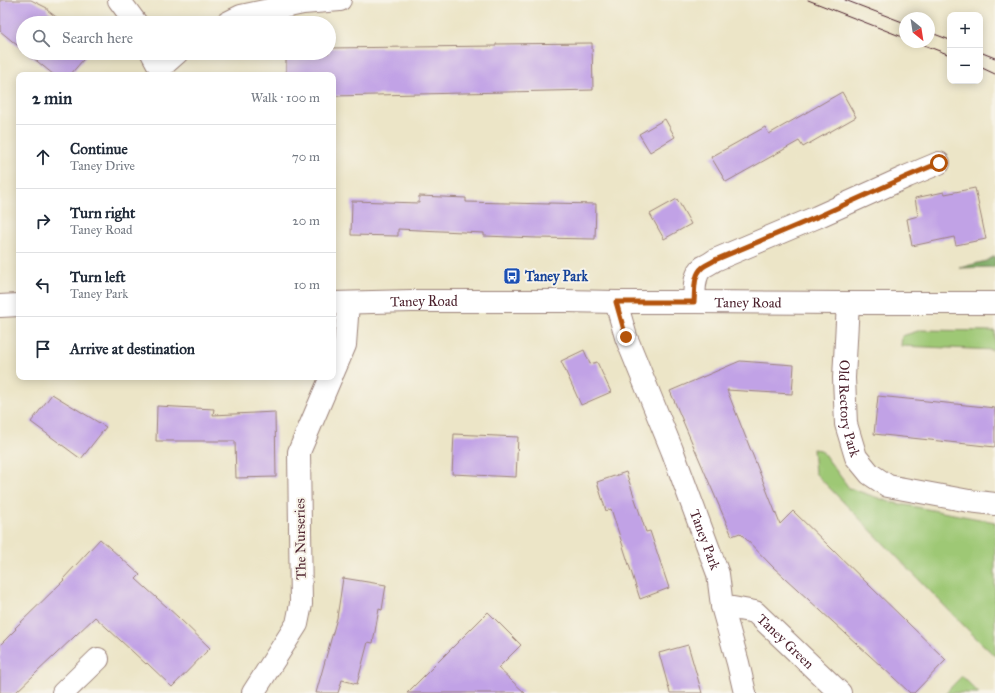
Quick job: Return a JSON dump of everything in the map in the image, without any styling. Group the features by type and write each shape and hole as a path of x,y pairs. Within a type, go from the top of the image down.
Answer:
{"street":[{"path":"119,0 131,16"},
{"path":"241,16 303,3 340,0"},
{"path":"694,302 696,276 699,271 715,260 939,163"},
{"name":"Taney Road","path":"341,303 565,300 616,302 995,303"},
{"name":"Taney Park","path":"616,302 626,337 672,450 718,574 722,606 738,664 744,693"},
{"path":"336,366 345,345 341,303"},
{"name":"Old Rectory Park","path":"848,303 844,378 846,424 856,457 870,474 888,486 969,501 995,504"},
{"path":"0,306 16,305"},
{"name":"The Nurseries","path":"253,693 297,624 301,604 299,452 330,380"},
{"name":"Taney Green","path":"722,606 755,612 840,693"},
{"path":"62,693 98,659"}],"green space":[{"path":"995,256 995,267 959,268 986,261"},
{"path":"921,330 995,331 995,350 901,346 902,336"},
{"path":"813,449 821,450 849,488 890,502 995,522 995,656 815,473"},
{"path":"962,676 979,693 945,693"}],"building":[{"path":"0,0 31,0 47,8 47,10 55,16 16,16 16,44 0,31"},
{"path":"592,43 593,90 336,96 336,72 286,72 286,60 336,60 336,48 496,46 496,44"},
{"path":"36,60 83,60 73,72 50,72"},
{"path":"842,92 856,117 803,147 799,141 726,182 711,157 765,127 769,134"},
{"path":"665,119 675,137 650,152 639,134"},
{"path":"975,188 986,239 956,245 954,237 912,246 907,219 918,216 915,198"},
{"path":"419,196 466,198 466,202 596,204 595,239 484,236 484,233 398,229 398,236 351,235 352,201 419,203"},
{"path":"677,199 691,224 664,239 650,214"},
{"path":"584,350 590,364 597,362 611,392 581,405 561,361"},
{"path":"740,361 794,365 792,394 727,390 780,524 793,511 946,660 914,693 910,693 773,567 740,533 732,536 670,391"},
{"path":"52,394 106,427 81,459 31,422"},
{"path":"878,396 995,408 995,447 874,434"},
{"path":"157,406 214,409 213,415 275,412 276,477 236,478 235,441 156,441"},
{"path":"454,434 518,437 516,477 452,474"},
{"path":"626,472 646,532 650,531 669,588 640,599 611,509 606,511 597,482"},
{"path":"100,539 140,575 136,579 210,648 172,687 95,617 15,693 0,693 0,645 16,629 15,628 64,580 63,579"},
{"path":"343,578 386,585 382,610 379,609 373,643 368,642 357,684 342,680 338,693 316,693 337,618"},
{"path":"488,612 521,645 498,668 525,693 407,693"},
{"path":"688,645 702,693 670,693 659,653"}],"tram line":[{"path":"808,0 899,36"},
{"path":"845,0 899,21"},
{"path":"935,34 947,39"},
{"path":"932,48 947,54"},
{"path":"983,53 995,58"},
{"path":"983,68 995,74"}],"place":[{"name":"Taney Park","path":"512,276"}],"route":[{"path":"626,337 616,302 694,302 696,276 699,271 715,260 939,163"}]}
